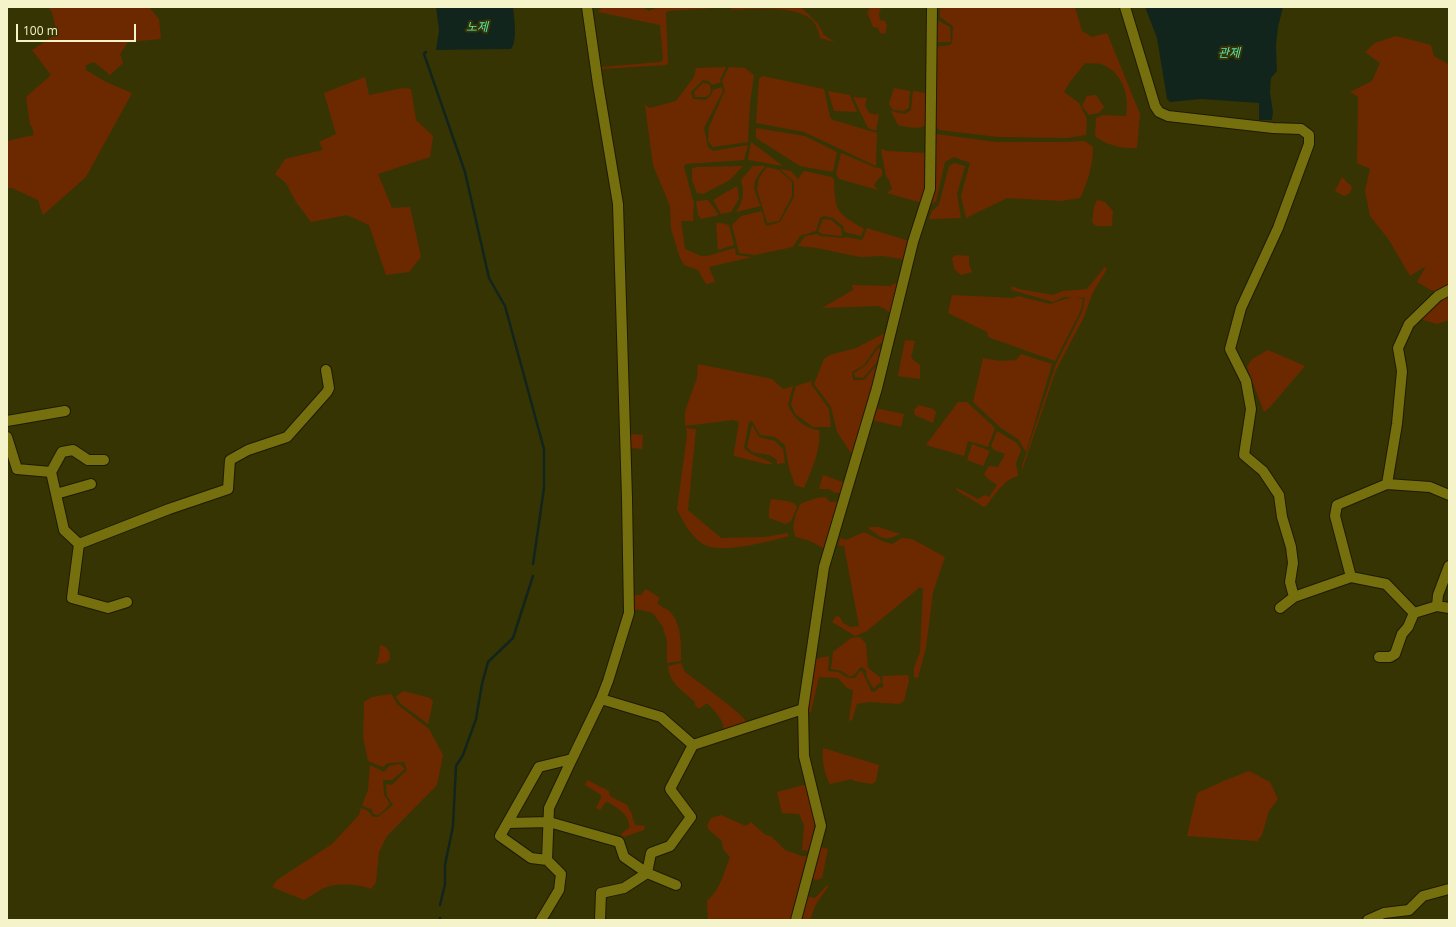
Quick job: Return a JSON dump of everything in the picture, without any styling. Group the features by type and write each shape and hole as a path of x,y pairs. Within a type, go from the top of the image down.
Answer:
{"street":[{"path":"547,860 549,808 601,699 629,613 618,204 587,7"},
{"path":"796,920 821,826 804,756 803,709 824,567 877,388 913,242 930,189 932,7"},
{"path":"1125,7 1155,106 1159,112 1168,116 1243,125 1301,129 1309,135 1309,144 1278,228 1241,308 1230,349 1246,381 1251,408 1244,455 1263,471 1279,495 1282,517 1291,547 1293,563 1290,582 1294,597"},
{"path":"1387,484 1397,424 1402,371 1398,348 1409,324 1438,296 1449,290"},
{"path":"79,544 228,489 230,460 248,450 286,437 330,388 326,370"},
{"path":"7,422 65,411"},
{"path":"7,436 17,469 51,472"},
{"path":"79,544 64,530 51,472 62,452 73,450 88,460 104,460"},
{"path":"56,494 91,484"},
{"path":"1351,577 1335,516 1337,505 1387,484 1430,487 1449,495"},
{"path":"79,544 72,598 108,608 127,602"},
{"path":"1437,606 1438,595 1449,566"},
{"path":"1280,608 1294,597 1351,577 1386,584 1414,613"},
{"path":"1379,657 1390,657 1395,654 1402,634 1408,627 1414,613 1437,606 1449,608"},
{"path":"601,699 661,717 693,745"},
{"path":"600,920 601,893 624,888 647,873 651,853 670,846 691,818 670,789 693,745 803,709"},
{"path":"541,920 559,890 561,874 547,860 531,858 500,836 539,767 572,759"},
{"path":"508,823 548,822 619,842 624,857 647,873 676,885"},
{"path":"1368,920 1384,913 1409,910 1423,896 1449,889"}],"shaded area":[{"path":"48,7 149,7 159,19 161,39 128,42 120,54 123,63 110,75 94,62 86,65 86,70 106,82 132,93 86,177 43,215 38,200 12,188 7,188 7,141 34,135 30,125 26,97 51,75 32,50 57,34 52,12"},
{"path":"602,7 643,7 649,11 658,7 730,7 668,11 666,13 668,64 666,65 601,69 601,67 661,62 663,60 660,25 598,12"},
{"path":"730,7 795,7 803,9 818,24 824,35 835,42 820,38 814,23 811,19 804,15 784,10 732,10"},
{"path":"878,7 881,9 879,13 880,20 885,21 887,26 885,34 880,33 878,28 873,27 867,12 870,8"},
{"path":"940,7 1075,7 1082,31 1092,37 1107,33 1140,114 1137,148 1115,146 1104,142 1095,136 1096,118 1103,115 1126,116 1127,108 1127,100 1123,85 1119,78 1108,67 1101,64 1085,63 1064,92 1079,103 1087,119 1086,135 1067,138 998,137 939,130 935,125 935,47 949,45 952,43 953,26 940,17"},
{"path":"937,20 950,27 951,42 937,42"},
{"path":"1396,36 1431,45 1434,56 1449,65 1449,320 1437,324 1420,319 1448,294 1431,290 1417,282 1426,266 1410,276 1389,240 1370,216 1365,190 1370,169 1357,163 1358,97 1350,92 1372,81 1380,63 1365,52 1375,43"},
{"path":"726,67 720,80 721,82 712,85 709,81 703,80 691,92 693,99 706,100 711,95 713,90 722,87 723,91 704,128 708,147 713,151 748,145 744,160 686,164 684,167 694,204 694,221 681,221 685,249 701,256 707,256 735,248 736,255 752,257 709,267 715,282 706,284 698,270 684,265 680,258 671,229 670,206 653,165 645,105 650,108 676,101 694,77 696,68"},
{"path":"729,67 745,68 754,75 750,103 748,142 713,147 708,141 709,127 725,90 722,81"},
{"path":"762,76 824,89 830,117 833,120 877,133 876,166 804,132 756,123 759,79"},
{"path":"365,77 369,95 403,88 411,89 416,120 433,136 430,157 378,174 392,208 410,207 421,257 409,272 386,275 369,225 347,215 311,222 296,202 286,183 275,174 285,159 323,150 319,142 336,134 324,93"},
{"path":"703,83 709,84 711,89 710,94 706,97 695,97 694,92"},
{"path":"894,88 910,91 909,108 904,111 893,110 889,104"},
{"path":"828,91 850,95 857,112 834,111"},
{"path":"913,91 925,93 926,125 923,127 916,128 898,125 891,111 905,114 911,110"},
{"path":"1096,95 1104,107 1099,113 1089,115 1082,106 1087,96"},
{"path":"853,97 867,98 865,105 869,113 876,115 879,113 876,131 868,128"},
{"path":"756,128 805,136 837,152 833,172 800,166 756,138"},
{"path":"936,134 996,142 1085,141 1093,147 1090,173 1080,198 1061,201 1007,198 966,218 961,196 970,163 954,157 945,162 936,201 931,205 935,180"},
{"path":"751,142 783,166 748,160"},
{"path":"881,149 888,151 926,153 926,189 922,203 887,193 892,189 886,176"},
{"path":"841,153 882,169 882,176 874,185 878,190 839,179 836,174"},
{"path":"954,163 965,166 957,194 961,218 929,219 932,211 939,205 949,166"},
{"path":"743,166 730,180 703,194 697,193 692,180 692,169 696,167"},
{"path":"753,166 765,166 757,177 754,185 761,206 736,212 743,197 741,180"},
{"path":"767,167 779,170 792,182 792,196 779,221 767,223 757,189 759,178"},
{"path":"780,169 791,171 798,179 805,171 834,179 835,198 839,210 848,219 864,229 861,236 845,232 843,226 833,218 824,216 820,218 816,231 800,236 793,247 755,255 739,253 732,225 741,216 762,211 765,224 767,226 780,222 794,197 794,182"},
{"path":"1342,177 1352,187 1350,193 1344,196 1335,191"},
{"path":"737,186 739,199 731,212 721,214 713,200"},
{"path":"708,200 719,215 701,219 698,215 696,201"},
{"path":"1097,200 1105,202 1113,211 1112,226 1096,226 1092,222 1094,207"},
{"path":"823,219 831,220 841,228 842,236 822,234 818,231"},
{"path":"716,223 729,225 734,245 718,250"},
{"path":"867,228 909,241 903,266 902,259 883,256 860,257 817,248 798,246 805,236 817,234 820,236 846,237 862,240"},
{"path":"956,255 969,256 969,264 972,272 961,275 954,269 952,258"},
{"path":"1105,267 1107,269 1093,292 1084,317 1056,370 1022,470 1022,466 1056,364 1082,312 1085,298 1076,297 1083,299 1081,310 1055,361 988,337 987,332 948,313 952,295 1013,298 1018,296 1050,304 1072,297 1064,297 1053,302 1012,290 1011,286 1019,289 1053,295 1063,291 1087,289"},
{"path":"898,282 891,314 878,306 822,308 853,290 852,285 890,286"},
{"path":"885,333 883,342 877,346 864,365 852,372 853,380 864,380 878,363 884,350 853,456 837,432 831,407 814,384 824,359 830,355 856,348"},
{"path":"905,340 915,341 911,358 920,365 920,379 898,376"},
{"path":"879,347 881,352 877,362 863,378 855,377 854,373 866,365"},
{"path":"1268,350 1305,366 1264,412 1247,367 1252,359"},
{"path":"1021,354 1052,364 1026,452 1018,439 1001,428 973,402 983,358 1000,361 1016,360"},
{"path":"698,364 772,379 783,389 793,386 788,405 790,410 804,425 809,428 819,430 820,437 813,467 804,488 795,485 789,468 785,445 775,437 760,435 752,421 749,422 744,448 751,454 773,464 766,464 734,456 739,422 733,420 685,426 685,411 697,378"},
{"path":"812,381 811,384 829,409 831,427 813,427 795,414 791,404 796,386"},
{"path":"958,402 967,402 995,428 988,447 968,441 964,456 926,445"},
{"path":"919,405 933,409 936,412 933,423 915,415 914,410"},
{"path":"875,408 904,414 901,427 872,420"},
{"path":"752,425 759,437 775,441 783,449 785,463 777,464 777,460 769,455 752,452 747,447"},
{"path":"686,428 696,429 688,510 721,538 766,537 787,533 789,536 746,546 721,548 703,544 691,533 677,509 687,435"},
{"path":"997,431 1017,443 1021,450 1016,463 1018,476 1008,480 984,507 956,490 957,488 978,499 985,495 989,497 997,485 984,474 989,466 998,467 1005,454 994,450 991,446"},
{"path":"630,434 643,435 642,449 631,448"},
{"path":"972,444 990,451 983,466 967,460"},
{"path":"823,475 845,483 842,493 835,493 829,489 819,489"},
{"path":"826,497 830,502 839,502 826,545 823,548 810,541 796,537 794,533 794,525 795,516 800,504 816,498"},
{"path":"771,499 787,501 795,504 797,507 791,521 786,524 769,518"},
{"path":"878,527 900,534 890,538 883,538 868,528"},
{"path":"864,532 892,544 902,538 912,539 945,557 933,592 926,647 918,678 914,677 914,668 920,652 923,589 920,587 867,631 855,636 832,622 836,616 840,617 843,623 851,627 859,626 844,546 838,545 840,538 846,540"},
{"path":"646,589 660,598 657,603 668,610 676,621 680,634 681,661 667,663 667,641 663,627 653,613 631,609 630,595 641,595"},
{"path":"860,637 866,644 868,668 880,677 881,683 874,689 867,678 866,670 861,667 854,675 850,677 842,671 831,669 833,652 851,638"},
{"path":"380,645 388,650 390,659 386,663 376,664 379,656"},
{"path":"829,656 828,671 838,672 848,678 855,678 860,671 862,671 871,691 874,692 880,687 883,688 882,676 908,675 909,681 904,701 899,704 869,702 857,704 852,720 849,721 853,690 847,688 838,678 819,677 811,712 808,711 815,659"},
{"path":"681,663 685,672 729,705 747,723 724,730 716,712 707,703 699,709 695,705 695,702 677,686 669,672 668,666"},
{"path":"403,691 430,698 433,702 428,724 401,704 396,697"},
{"path":"391,694 398,705 429,729 443,755 437,785 387,836 379,852 376,882 371,889 356,885 331,886 323,888 304,900 272,887 277,880 332,844 359,815 361,808 368,811 373,817 378,817 393,805 387,796 386,784 392,785 407,770 404,762 388,763 383,767 368,761 363,737 364,702 372,697"},
{"path":"823,748 879,765 876,781 872,784 854,781 852,779 830,784 824,767"},
{"path":"400,764 405,769 392,780 383,780 384,795 390,804 379,815 373,814 372,809 362,805 368,790 370,765 384,772 389,766"},
{"path":"1249,771 1270,782 1278,799 1269,811 1262,835 1257,841 1187,836 1197,793"},
{"path":"587,780 609,791 610,796 627,805 633,816 635,825 645,826 644,830 624,837 621,835 629,828 628,819 619,809 608,802 605,803 600,810 596,808 601,795 585,785"},
{"path":"808,784 814,810 814,825 808,851 802,850 804,825 799,814 782,813 777,792"},
{"path":"721,815 746,826 751,822 764,834 772,837 785,850 802,856 807,856 791,920 708,919 707,901 715,892 724,875 730,857 723,849 722,841 709,830 707,826 711,818"},
{"path":"821,847 828,849 822,878 816,880 811,878"},
{"path":"827,885 828,887 816,904 810,920 799,920 805,896 815,898"}],"water":[{"name":"노제","path":"436,7 513,7 515,29 514,41 511,49 436,50 439,30"},
{"name":"관제","path":"1145,7 1283,7 1278,27 1276,45 1277,71 1271,78 1270,92 1273,112 1272,120 1259,120 1259,103 1201,99 1170,102 1167,99 1157,38"}],"waterway":[{"path":"426,52 424,54 465,172 489,278 505,306 544,449 544,488 533,564"},
{"path":"440,905 445,884 445,865 453,826 456,766 463,755 476,719 482,684 488,662 513,638 533,576"}]}
